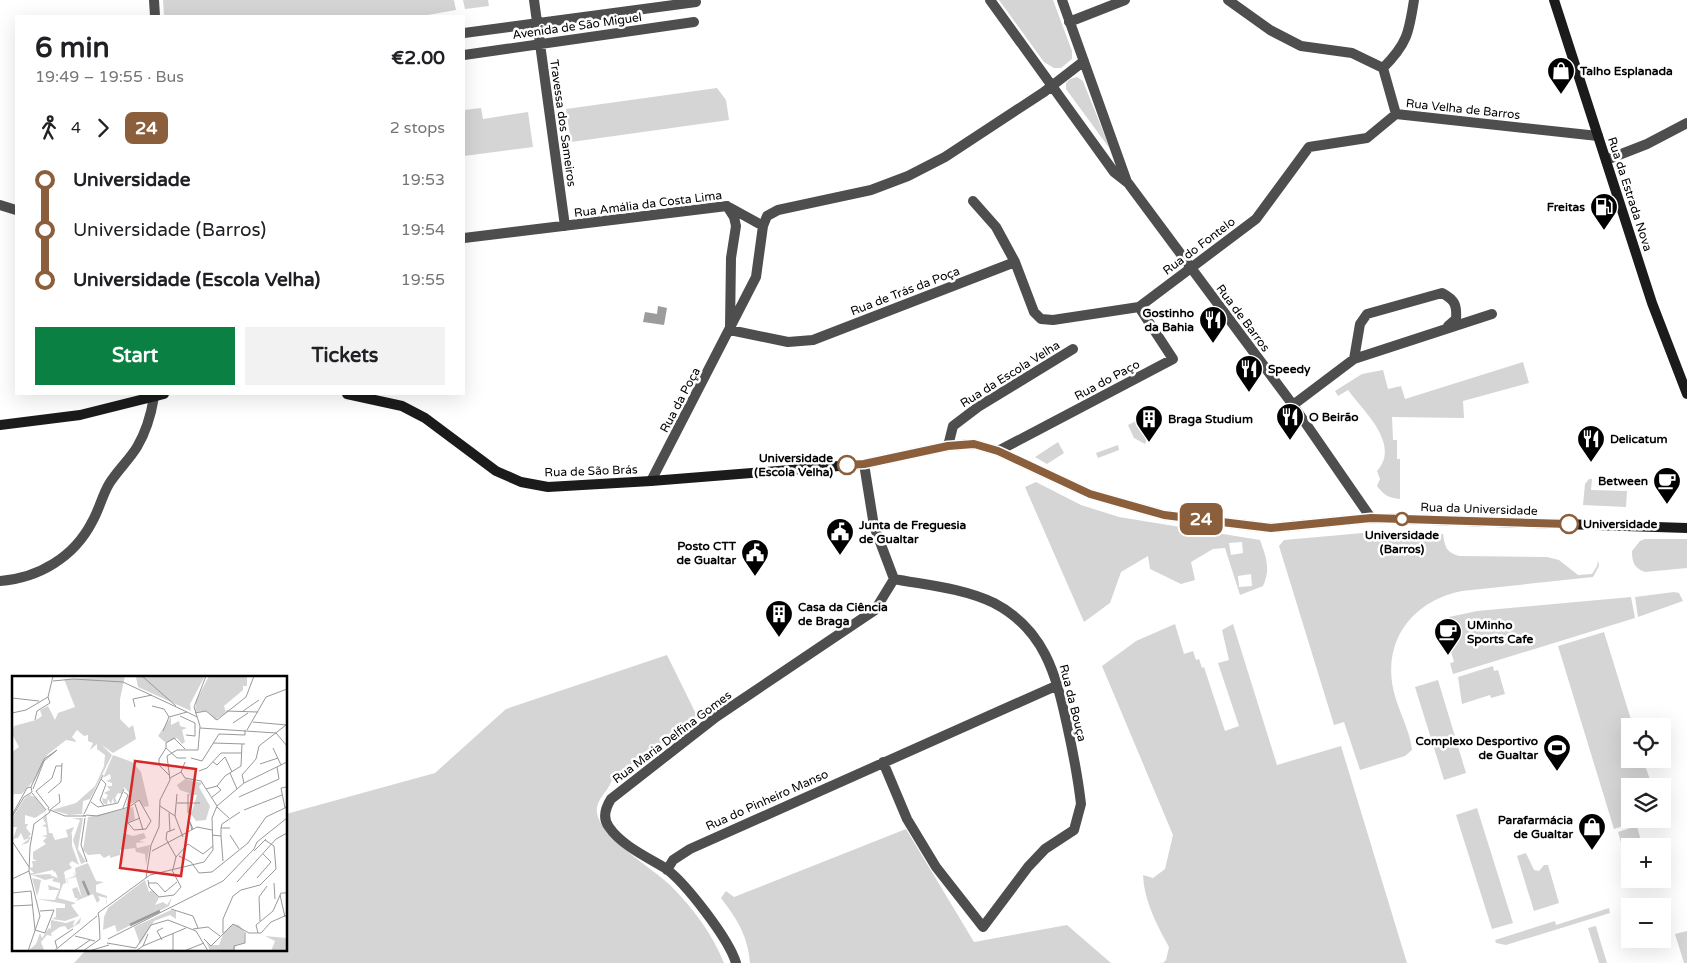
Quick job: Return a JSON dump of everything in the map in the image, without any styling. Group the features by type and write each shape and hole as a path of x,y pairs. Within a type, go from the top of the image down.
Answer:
{"street":[{"path":"154,0 155,15"},
{"name":"Travessa dos Sameiros","path":"534,0 565,226"},
{"path":"990,0 1050,86 1114,172 1128,183"},
{"path":"1062,0 1128,183"},
{"path":"1069,22 1125,0"},
{"path":"1228,0 1270,30 1301,46 1352,53 1383,68 1400,51 1409,31 1414,0"},
{"name":"Rua da Estrada Nova","path":"1554,0 1652,302 1687,394"},
{"name":"Avenida de São Miguel","path":"465,33 696,2"},
{"name":"Avenida de São Miguel","path":"465,55 694,22"},
{"path":"763,226 767,216 778,210 870,190 908,176 945,157 1084,61"},
{"name":"Rua Velha de Barros","path":"1383,68 1396,114 1598,136"},
{"name":"Rua do Fontelo","path":"1015,262 1034,312 1041,319 1053,320 1139,307 1256,219 1309,147 1367,138 1396,114"},
{"path":"1606,160 1647,144 1687,123"},
{"name":"Rua de Barros","path":"1128,183 1293,405 1371,518"},
{"path":"973,201 996,227 1015,262"},
{"path":"0,205 15,210"},
{"name":"Rua Amália da Costa Lima","path":"465,238 727,206 763,226"},
{"name":"Rua da Poça","path":"727,206 734,216 736,226 731,258 730,330"},
{"name":"Rua da Poça","path":"651,481 756,277 763,226"},
{"name":"Rua de Trás da Poça","path":"730,330 788,342 813,340 1015,262"},
{"path":"1354,359 1360,324 1367,314 1442,293 1452,298 1456,305 1456,319 1445,329"},
{"name":"Rua do Paço","path":"998,451 1173,359 1139,307"},
{"path":"1293,405 1354,359 1492,314"},
{"name":"Rua da Escola Velha","path":"948,446 953,426 978,407 1074,349"},
{"name":"Rua de São Brás","path":"352,395 402,406 425,418 496,471 521,482 548,487 651,481"},
{"path":"0,425 80,414 159,396"},
{"path":"0,581 18,580 44,569 63,558 78,544 92,523 109,484 137,447 159,396"},
{"name":"Rua da Universidade","path":"651,481 864,464 948,446 974,444 998,451 1090,494 1164,515 1271,528 1371,518 1687,528"},
{"path":"864,464 874,526 894,579"},
{"name":"Rua da Universidade","path":"1664,527 1687,524"},
{"name":"Rua da Bouça","path":"883,762 907,818 936,867 982,927 1028,867 1045,849 1074,830 1078,823 1081,804 1079,788 1058,685 1048,658 1034,636 1018,618 993,602 955,590 894,579"},
{"name":"Rua Maria Delfina Gomes","path":"736,963 724,937 711,918 667,870 627,843 608,827 605,818 606,808 611,798 716,717 876,610 894,579"},
{"name":"Rua do Pinheiro Manso","path":"667,870 673,860 690,848 1058,685"}],"shaded area":[{"path":"163,0 454,0 456,10 428,15 164,15"},
{"path":"463,0 488,0 489,6 465,9"},
{"path":"999,0 1053,0 1072,51 1072,59 1061,68 1054,68 1044,62"},
{"path":"1077,77 1083,81 1110,149 1066,89 1066,83 1070,79"},
{"path":"717,88 726,100 729,120 571,142 566,109"},
{"path":"481,108 483,119 528,112 533,147 465,156 465,110"},
{"path":"658,306 667,308 664,325 643,322 645,312 657,314"},
{"path":"1523,362 1529,383 1463,401 1464,418 1392,417 1393,440 1397,440 1397,459 1400,459 1400,499 1384,494 1377,486 1380,479 1377,471 1383,461 1385,450 1383,439 1371,418 1348,390 1338,396 1335,391 1362,374 1383,370 1388,389 1401,386 1405,399"},
{"path":"1138,420 1147,439 1145,444 1134,438 1128,425"},
{"path":"1058,442 1064,453 1047,464 1035,457"},
{"path":"1118,445 1119,450 1098,458 1096,453"},
{"path":"1589,479 1592,479 1591,490 1627,491 1626,507 1583,505 1585,484"},
{"path":"1036,482 1081,505 1119,517 1260,540 1267,568 1263,586 1240,595 1225,548 1213,549 1191,562 1195,580 1181,584 1150,569 1148,556 1121,572 1110,603 1084,622 1025,487","holes":["1242,542 1243,553 1231,555 1229,543","1251,574 1252,586 1239,587 1238,576"]},
{"path":"1374,532 1443,534 1447,548 1451,553 1459,556 1547,557 1559,560 1578,575 1592,574 1598,560 1599,566 1593,577 1462,591 1430,603 1417,612 1406,624 1398,638 1393,653 1391,670 1395,696 1409,734 1412,750 1405,756 1360,770 1344,722 1334,725 1279,546 1284,540"},
{"path":"1645,539 1687,539 1687,568 1645,572 1638,569 1633,561 1632,551 1640,541"},
{"path":"1679,593 1683,601 1638,617 1635,597"},
{"path":"1631,597 1635,618 1453,674 1450,663 1454,662 1450,648 1453,646 1449,617 1477,611"},
{"path":"1175,624 1184,654 1193,651 1196,660 1199,659 1202,668 1204,667 1225,731 1239,726 1218,663 1229,660 1222,630 1233,624 1277,765 1341,746 1407,963 1163,963 1166,960 1169,947 1149,903 1143,875 1153,878 1165,869 1173,835 1102,666 1136,641"},
{"path":"1604,632 1631,718 1621,718 1621,768 1646,768 1649,778 1621,778 1621,827 1614,829 1558,646"},
{"path":"667,655 697,716 612,779 598,804 597,813 600,822 607,832 628,852 670,885 686,903 708,931 724,963 74,963 86,950 288,950 288,813 435,773 506,709"},
{"path":"1493,666 1494,671 1498,670 1505,694 1491,698 1490,695 1462,704 1458,677"},
{"path":"1438,680 1466,773 1444,780 1415,687"},
{"path":"1477,808 1513,923 1492,929 1456,815"},
{"path":"1638,828 1640,838 1621,838 1621,842 1618,832"},
{"path":"906,829 974,942 1067,925 1111,963 750,963 747,944 741,928 721,898 726,891 734,897"},
{"path":"1526,853 1534,870 1539,871 1544,865 1548,865 1559,903 1534,911 1517,856"},
{"path":"1609,908 1610,913 1506,945 1496,943 1495,940 1555,921 1556,925"},
{"path":"1596,926 1607,963 1599,963 1588,928"},
{"path":"1687,931 1687,963 1684,963 1675,934"}],"bus line":[{"name":"24","path":"847,465 864,464 948,446 974,444 998,451 1090,494 1164,515 1271,528 1371,518 1569,524"}],"place":[{"name":"Talho Esplanada","path":"1561,95"},
{"name":"Freitas","path":"1604,231"},
{"name":"Gostinho da Bahia","path":"1213,344"},
{"name":"Speedy","path":"1249,393"},
{"name":"O Beirão","path":"1290,441"},
{"name":"Braga Studium","path":"1149,443"},
{"name":"Delicatum","path":"1591,463"},
{"name":"Universidade (Escola Velha)","path":"847,465"},
{"name":"Between","path":"1667,505"},
{"name":"Universidade (Barros)","path":"1402,519"},
{"name":"Universidade","path":"1569,524"},
{"name":"Junta de Freguesia de Gualtar","path":"840,556"},
{"name":"Posto CTT de Gualtar","path":"755,577"},
{"name":"Casa da Ciência de Braga","path":"779,638"},
{"name":"UMinho Sports Cafe","path":"1448,656"},
{"name":"Complexo Desportivo de Gualtar","path":"1557,772"},
{"name":"Parafarmácia de Gualtar","path":"1592,851"}]}
